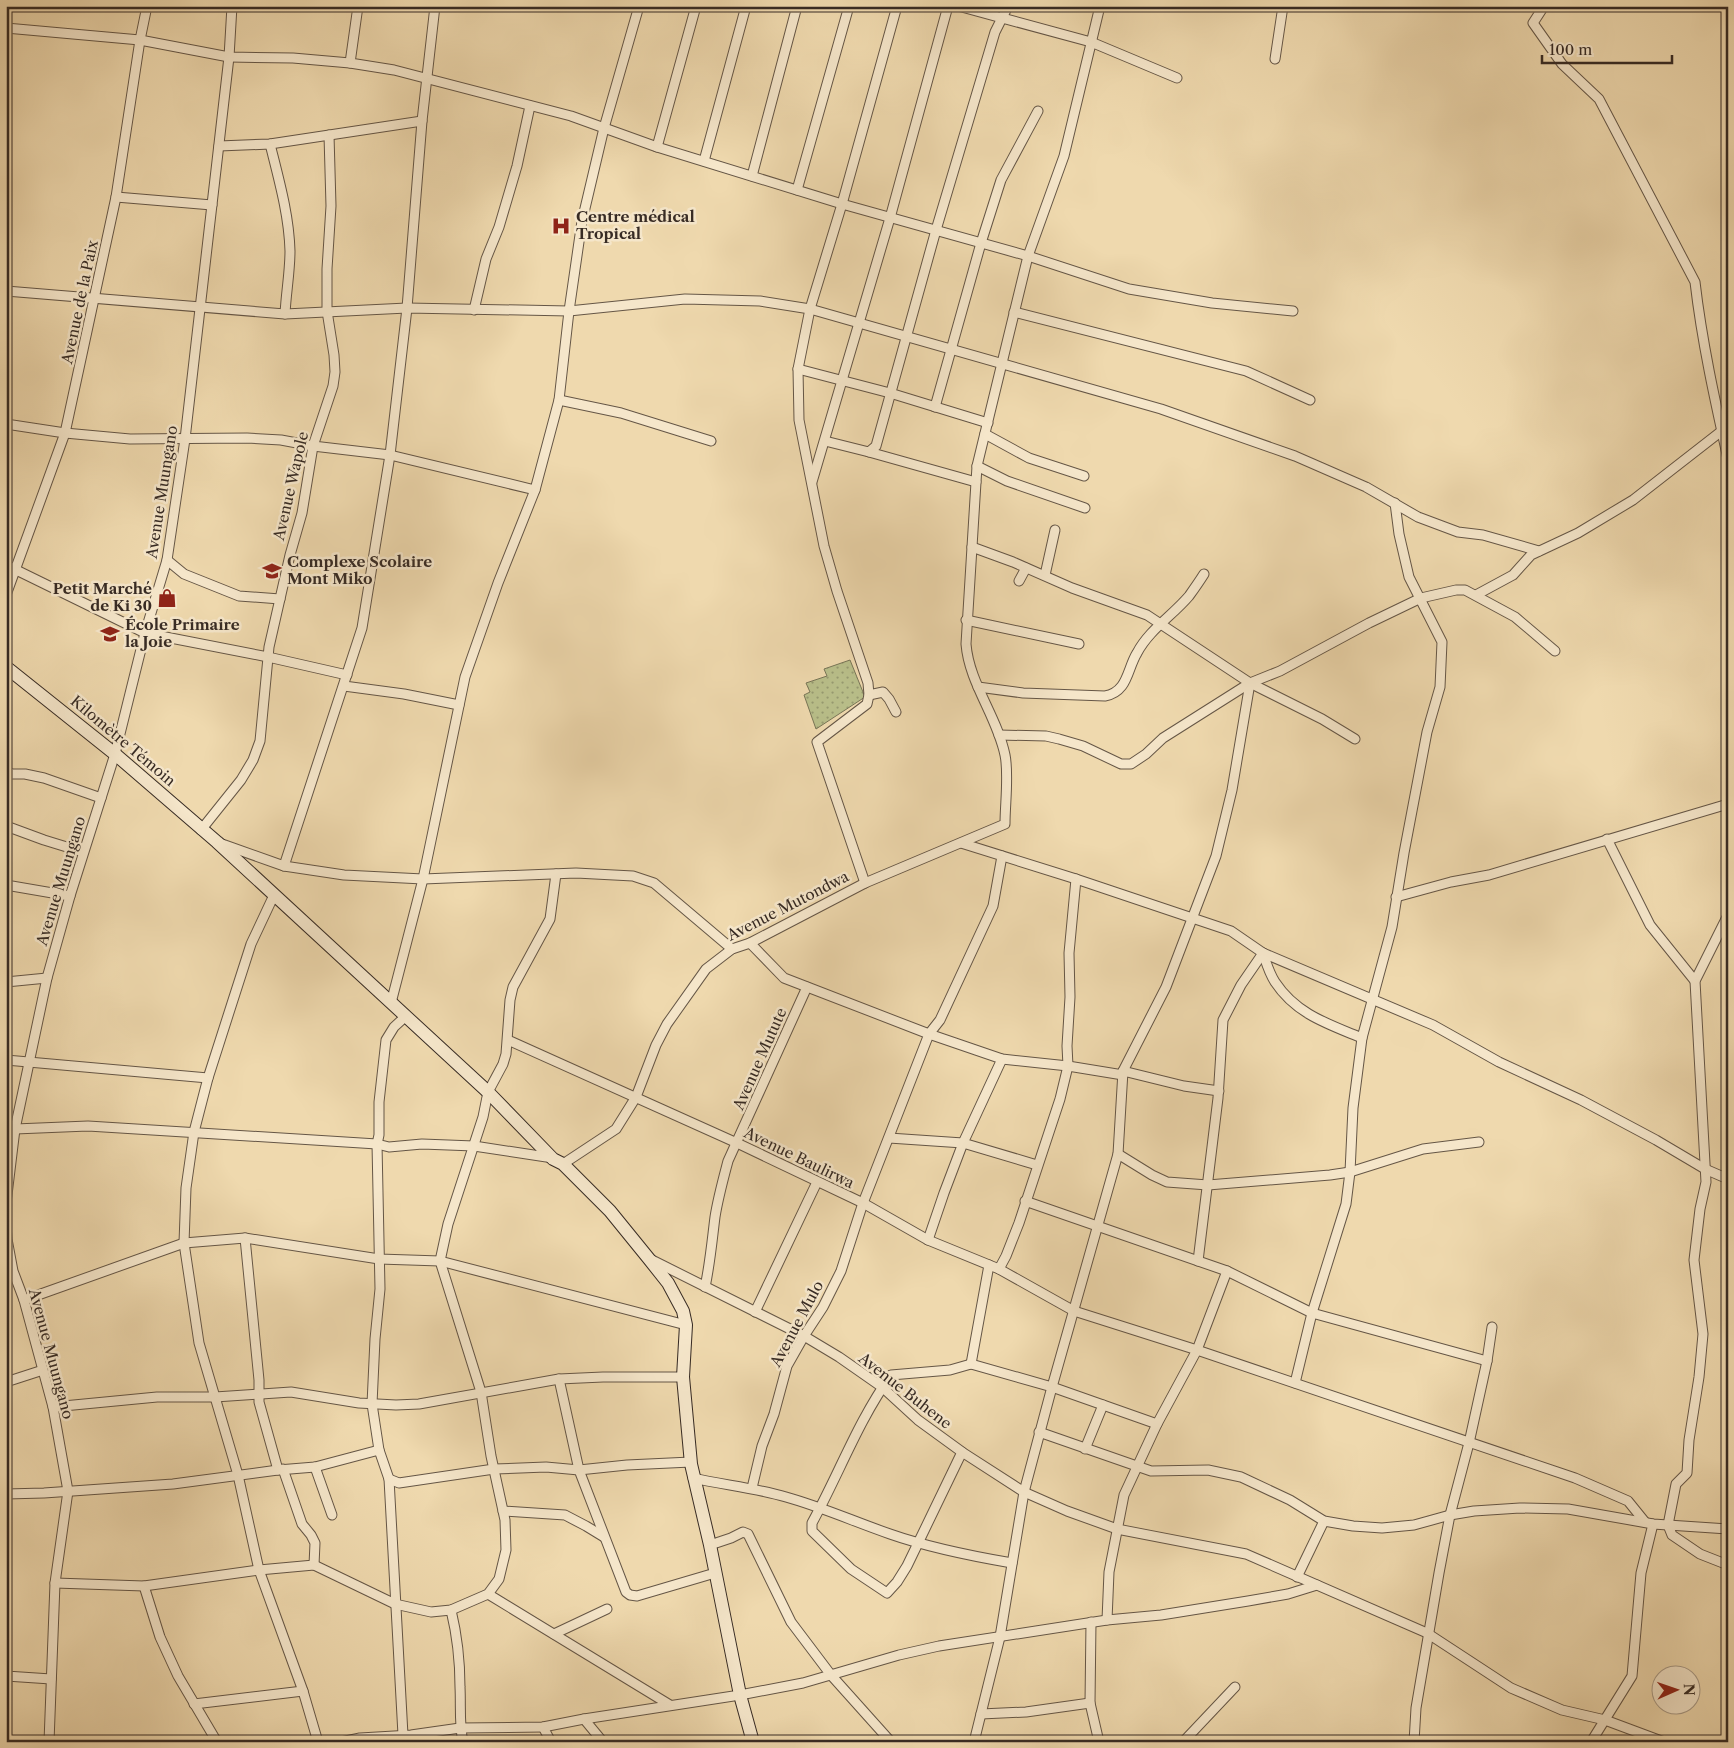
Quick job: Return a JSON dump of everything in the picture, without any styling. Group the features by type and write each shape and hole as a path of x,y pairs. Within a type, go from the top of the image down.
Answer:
{"main road":[{"name":"Kilomètre Témoin","path":"6,667 115,754 217,842 488,1092 610,1211 668,1283 683,1311 686,1325"},
{"path":"686,1325 683,1377 693,1478 710,1545 740,1695 753,1742"}],"street":[{"name":"Avenue de la Paix","path":"6,595 65,433 116,197 147,6"},
{"name":"Avenue Muungano","path":"6,1203 15,1129 46,978 115,754 145,633 167,560 185,439 229,57 232,6"},
{"path":"350,63 358,6"},
{"path":"284,866 362,628 390,455 407,308 422,121 435,6"},
{"path":"391,1002 423,879 465,677 498,582 535,490 559,400 568,311 582,221 604,128 639,6"},
{"path":"657,147 696,6"},
{"path":"704,162 746,6"},
{"path":"752,176 797,6"},
{"path":"797,190 849,6"},
{"path":"865,883 817,742 867,704 869,695 868,683 824,546 799,420 798,369 810,309 842,204 897,6"},
{"path":"811,485 890,218 948,6"},
{"path":"958,6 1091,42 1177,78"},
{"path":"869,452 876,446 936,230 995,32 1008,6"},
{"path":"1100,6 1064,156 1028,256 977,466 966,620 967,654 978,687 999,735 1053,737 1083,746 1121,764 1132,764 1163,738 1250,683 1288,667 1369,623 1421,598 1460,589 1515,617 1554,651"},
{"path":"1275,59 1283,6"},
{"path":"1544,6 1533,23 1562,64 1599,99 1695,282 1699,314 1725,428 1728,459"},
{"path":"6,28 140,40 229,57 293,58 350,63 394,70 571,116 704,162 890,218 1028,256 1129,289 1212,302 1293,311"},
{"path":"474,310 486,259 499,227 517,166 530,106"},
{"path":"935,407 981,243 1001,180 1038,111"},
{"path":"219,146 270,144 422,121"},
{"name":"Avenue Wapole","path":"201,830 241,780 253,760 260,741 268,657 280,598 302,513 313,446 333,386 335,372 334,355 326,311 331,206 329,135"},
{"path":"270,144 281,187 288,229 290,253 285,314"},
{"path":"116,197 212,204"},
{"path":"6,291 285,314 407,308 568,311 685,298 760,301 810,309 1161,409 1295,456 1366,487 1418,517 1458,532 1483,535 1539,551"},
{"path":"1014,312 1246,371 1310,400"},
{"path":"798,369 890,393 988,423"},
{"path":"559,400 621,413 711,441"},
{"path":"6,424 65,433 130,439 272,439 390,455 535,490"},
{"path":"1476,596 1513,575 1532,555 1578,533 1634,500 1687,456 1725,428"},
{"path":"985,434 1029,458 1084,476"},
{"path":"825,441 976,482"},
{"path":"977,466 1007,481 1085,508"},
{"path":"1295,1383 1312,1313 1346,1204 1350,1172 1353,1108 1362,1038 1371,998 1392,927 1427,732 1441,683 1442,642 1409,577 1399,534 1395,503"},
{"path":"1045,575 1055,530"},
{"path":"972,548 1045,575 1072,588 1147,615 1250,683 1322,719 1355,739"},
{"path":"167,560 184,574 238,596 280,598"},
{"path":"6,565 71,595 145,633 268,657 347,675"},
{"path":"1019,581 1026,568"},
{"path":"978,687 1023,693 1112,695 1121,688 1127,679 1136,654 1148,635 1188,596 1204,574"},
{"path":"966,620 1079,644"},
{"path":"974,1742 1000,1637 1024,1492 1039,1432 1118,1154 1123,1073 1166,987 1216,856 1232,790 1250,683"},
{"path":"344,686 404,694 459,705"},
{"path":"869,695 883,692 896,712"},
{"name":"Avenue Mutondwa","path":"558,1161 616,1129 636,1097 656,1045 667,1024 706,969 732,949 750,943 865,883 1005,824 1006,756 999,735"},
{"path":"6,772 44,778 101,798"},
{"path":"1396,897 1451,882 1489,875 1728,804"},
{"path":"6,826 84,852"},
{"path":"1607,839 1650,925 1695,981"},
{"path":"217,842 284,866 344,875 423,879 556,874 633,876 654,883 732,949"},
{"path":"961,843 1231,931 1263,953 1433,1025 1499,1062 1581,1100 1656,1140 1705,1169 1728,1179"},
{"name":"Avenue Mulo","path":"752,1488 762,1446 774,1414 787,1366 823,1307 841,1271 863,1203 928,1034 940,1020 993,906 1002,856"},
{"path":"55,1583 144,1586 259,1570 314,1565 395,1604 431,1612 452,1610 488,1594 499,1579 506,1550 505,1520 481,1392 440,1261 448,1224 474,1146 488,1092 503,1064 508,1040 511,994 550,920 556,874"},
{"path":"999,1269 1006,1256 1060,1099 1068,1066 1069,953 1076,879"},
{"path":"6,885 70,896"},
{"path":"274,895 251,944 208,1078 194,1132 186,1188 184,1243 199,1343 238,1475 259,1570 303,1691 318,1742"},
{"path":"1728,915 1695,981 1706,1182 1700,1209 1694,1260 1703,1334 1699,1377 1689,1440 1687,1473 1676,1484 1668,1525 1672,1535 1700,1554 1728,1565"},
{"path":"750,943 784,978 928,1034 1002,1059 1123,1073 1184,1086 1219,1091"},
{"path":"1263,953 1274,981 1295,1005 1306,1014 1362,1038"},
{"path":"1198,1261 1219,1091 1223,1020 1241,984 1263,953"},
{"path":"6,982 46,978"},
{"name":"Avenue Mutute","path":"705,1286 720,1188 728,1161 808,987"},
{"path":"404,1739 395,1604 390,1479 379,1450 372,1404 375,1339 380,1289 377,1144 379,1135 379,1102 386,1040 394,1027 406,1016"},
{"name":"Avenue Baulirwa","path":"508,1040 737,1143 863,1203 928,1240 999,1269 1074,1311 1198,1350 1575,1478 1625,1499 1649,1523"},
{"path":"928,1240 963,1143 1002,1059"},
{"path":"6,1060 208,1078"},
{"path":"15,1129 88,1126 377,1144 389,1147 422,1144 474,1146 558,1161"},
{"path":"889,1138 963,1143 1037,1165"},
{"path":"1118,1154 1167,1182 1208,1185 1330,1176 1350,1172 1423,1149 1479,1142"},
{"path":"755,1312 817,1182"},
{"path":"1025,1201 1227,1271 1312,1313 1487,1361"},
{"name":"Avenue Muungano","path":"6,1224 13,1271 24,1300 53,1407 68,1491 55,1583 49,1742"},
{"path":"245,1238 260,1406 280,1469 302,1524 311,1534 315,1543 314,1565"},
{"path":"24,1300 184,1243 245,1238 379,1259 440,1261 686,1325"},
{"name":"Avenue Buhene","path":"649,1259 804,1336 882,1387 918,1420 962,1452 1024,1492 1067,1511 1117,1529 1246,1554 1428,1633 1511,1688 1562,1710 1605,1720 1664,1742"},
{"path":"971,1364 989,1265"},
{"path":"1107,1620 1109,1572 1124,1495 1157,1424 1198,1350 1227,1271"},
{"path":"1414,1742 1416,1708 1450,1515 1469,1443 1487,1361 1492,1327"},
{"path":"962,1452 907,1566 887,1593 851,1569 815,1535 811,1527 812,1522 846,1452 882,1387 891,1375 950,1370 971,1364 1052,1387 1157,1424"},
{"path":"6,1382 43,1370"},
{"path":"53,1407 157,1398 215,1397 291,1392 327,1399 372,1404 419,1404 558,1379 683,1377"},
{"path":"558,1379 579,1470 626,1592 637,1596 715,1573"},
{"path":"1085,1449 1103,1405"},
{"path":"1039,1432 1151,1471 1208,1470 1241,1477 1290,1500 1324,1521 1353,1526 1382,1528 1414,1525 1450,1515 1474,1511 1520,1508 1568,1508 1649,1523 1728,1529"},
{"path":"6,1494 173,1484 280,1469 315,1467 379,1450"},
{"path":"390,1479 399,1483 494,1469 546,1467 579,1470 691,1462"},
{"path":"315,1467 332,1515"},
{"path":"693,1478 752,1488 820,1507 891,1535 950,1552 1012,1563"},
{"path":"503,1511 565,1515 604,1538"},
{"path":"1297,1577 1324,1521"},
{"path":"1591,1742 1626,1688 1634,1670 1641,1573 1649,1523"},
{"path":"710,1545 743,1532 748,1534 791,1622 831,1675 891,1742"},
{"path":"340,1742 360,1738 404,1739 460,1728 543,1727 803,1683 899,1655 939,1646 1091,1622 1161,1615 1238,1603 1288,1594 1318,1585"},
{"path":"144,1586 160,1637 178,1676 216,1742"},
{"path":"488,1594 670,1705"},
{"path":"554,1634 607,1609"},
{"path":"452,1610 458,1639 460,1728 463,1742"},
{"path":"1091,1622 1090,1703 1099,1742"},
{"path":"6,1676 51,1679"},
{"path":"1183,1742 1235,1687"},
{"path":"194,1704 303,1691"},
{"path":"981,1714 1026,1712 1090,1703"},
{"path":"584,1719 603,1742"},
{"path":"543,1727 550,1742"}],"green space":[{"path":"850,660 865,697 816,729 804,695 810,692 806,683 827,676 824,669"}],"place":[{"name":"Centre médical Tropical","path":"561,226"},
{"name":"Complexe Scolaire Mont Miko","path":"272,571"},
{"name":"Petit Marché de Ki 30","path":"167,598"},
{"name":"École Primaire la Joie","path":"110,634"}]}
